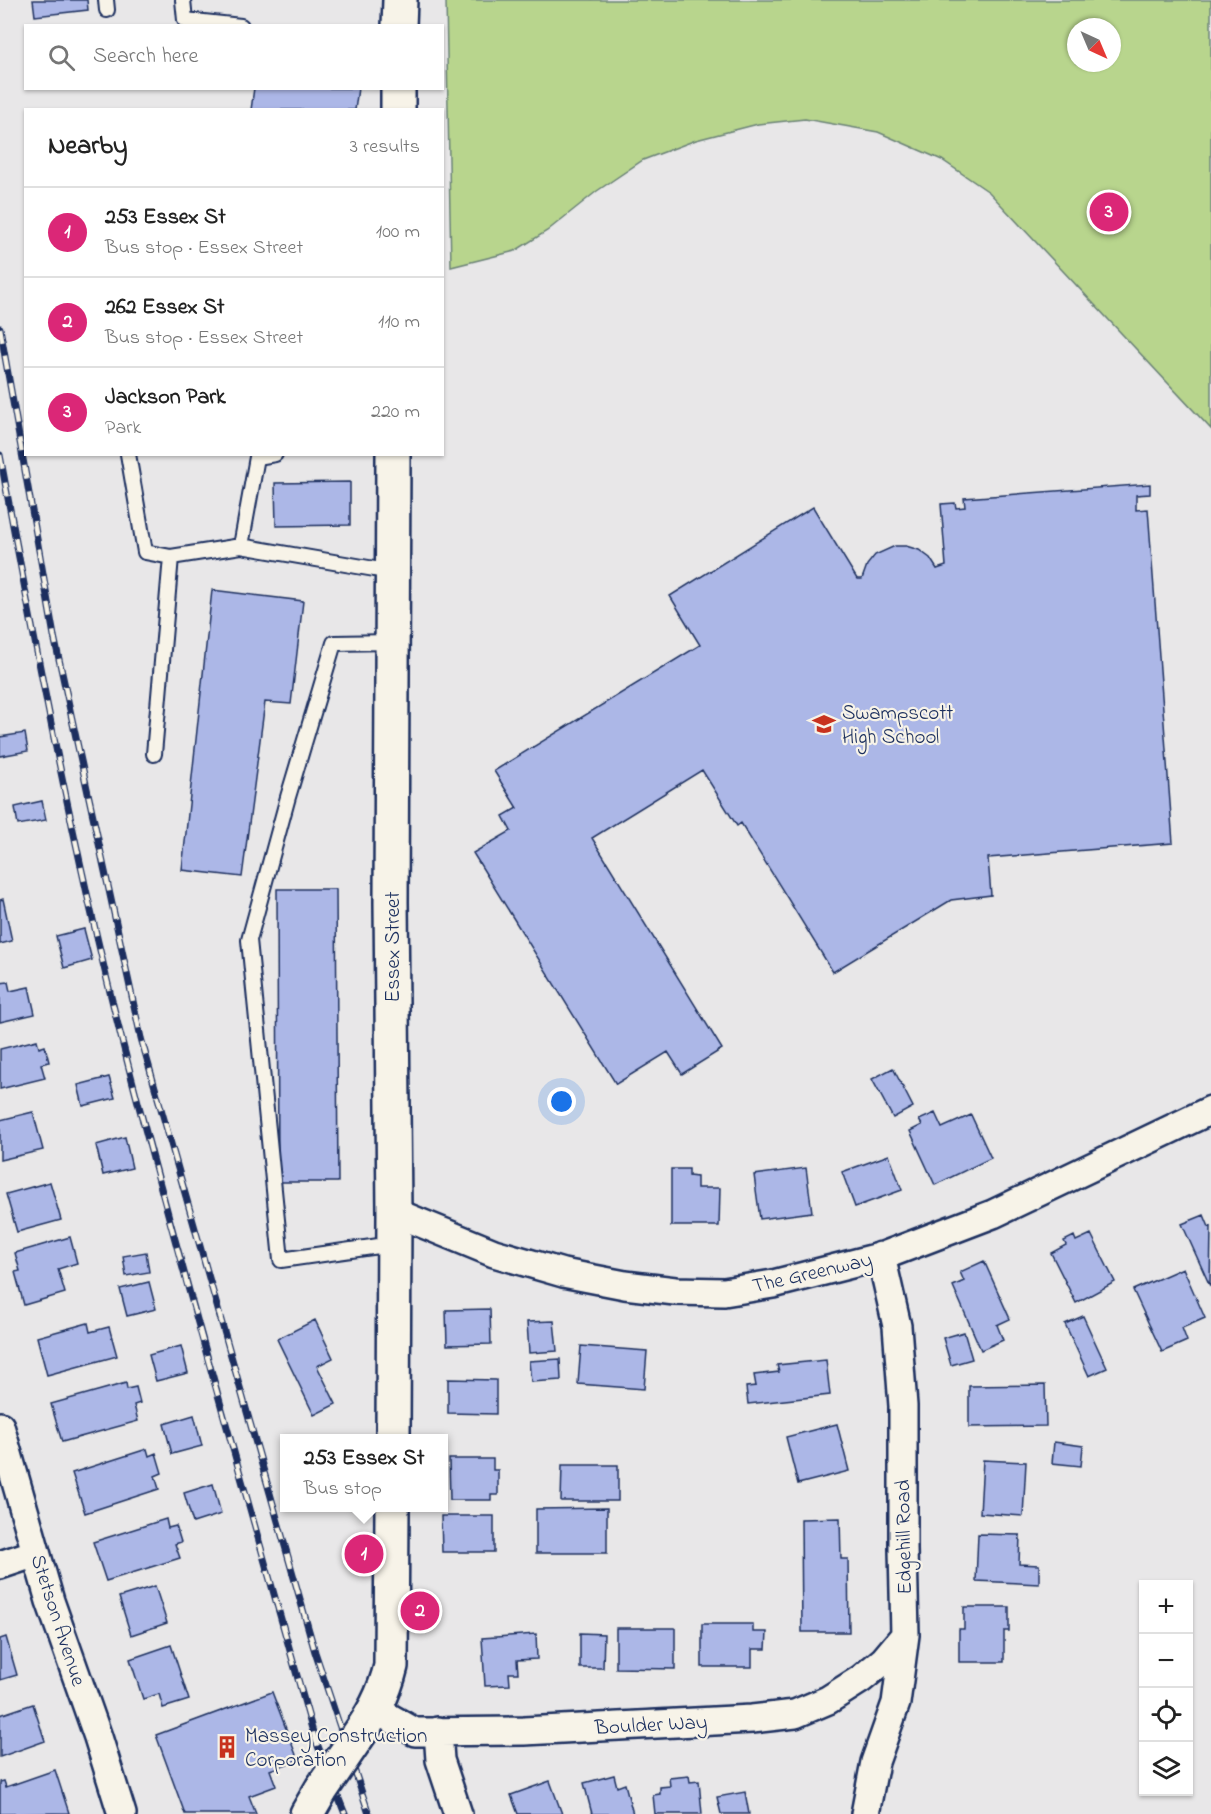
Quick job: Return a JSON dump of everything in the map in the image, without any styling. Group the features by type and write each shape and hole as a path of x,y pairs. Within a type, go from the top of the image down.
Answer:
{"main road":[{"path":"399,24 400,0"},
{"path":"398,90 398,108"},
{"name":"Essex Street","path":"393,456 391,902 393,1434"},
{"path":"314,1802 376,1710 386,1688 391,1666 392,1512"}],"street":[{"name":"The Greenway","path":"393,1228 563,1273 625,1285 720,1292 773,1284 881,1256 993,1214 1211,1110"},
{"name":"Edgehill Road","path":"865,1814 875,1762 896,1703 905,1635 902,1514 903,1406 897,1326 881,1256"},
{"name":"Stetson Avenue","path":"0,1426 50,1601 98,1737 122,1814"},
{"path":"0,1565 36,1552"},
{"name":"Boulder Way","path":"376,1710 416,1732 570,1728 752,1719 795,1714 828,1700 861,1679 884,1660 905,1635"},
{"path":"438,1731 440,1760 458,1814"}],"lane":[{"path":"183,0 185,20 222,24"},
{"path":"128,456 146,552 171,557 241,546 392,572"},
{"path":"241,546 256,456"},
{"path":"154,754 171,557"},
{"path":"392,642 334,643 288,797 249,940 281,1260 393,1228"}],"green space":[{"path":"446,0 1211,0 1211,429 989,192 942,160 878,132 805,119 758,124 696,140 643,160 597,191 547,231 515,251 451,267"}],"building":[{"path":"33,0 87,0 88,10 35,16"},
{"path":"254,90 358,90 355,108 251,108"},
{"path":"350,482 350,525 276,526 275,483"},
{"path":"1150,484 1150,494 1136,495 1136,510 1148,509 1173,843 988,858 991,895 951,900 833,972 741,823 737,826 702,770 592,838 722,1049 682,1074 668,1052 616,1084 473,853 511,831 503,816 517,808 494,771 700,645 670,596 813,507 857,579 862,579 867,565 875,555 895,546 906,546 919,550 930,558 937,569 946,566 941,504 955,503 956,508 965,507 964,498"},
{"path":"212,590 303,601 291,704 265,702 242,877 182,870"},
{"path":"25,733 28,751 0,756 0,737"},
{"path":"42,801 46,820 18,825 15,807"},
{"path":"277,889 336,889 338,1182 278,1182"},
{"path":"3,899 12,941 0,944 0,900"},
{"path":"84,929 92,960 64,968 56,936"},
{"path":"8,982 10,991 29,987 35,1014 0,1022 0,983"},
{"path":"37,1040 39,1048 45,1046 49,1062 41,1064 45,1078 0,1089 0,1049"},
{"path":"893,1068 913,1107 893,1118 872,1079"},
{"path":"109,1077 115,1098 83,1106 78,1085"},
{"path":"33,1112 43,1150 0,1160 0,1120"},
{"path":"935,1113 942,1128 971,1115 991,1158 935,1185 910,1131 922,1125 919,1120"},
{"path":"125,1137 132,1168 103,1175 96,1145"},
{"path":"889,1155 902,1190 855,1207 842,1172"},
{"path":"806,1168 812,1212 760,1219 754,1175"},
{"path":"671,1169 689,1169 689,1176 697,1177 697,1188 720,1188 719,1226 671,1226"},
{"path":"50,1182 61,1220 17,1232 6,1194"},
{"path":"1204,1215 1209,1227 1211,1226 1210,1286 1182,1224"},
{"path":"1091,1234 1115,1282 1076,1303 1051,1253 1066,1245 1064,1241 1074,1236 1076,1241"},
{"path":"70,1237 77,1263 58,1269 65,1293 24,1305 15,1272 20,1271 15,1253"},
{"path":"146,1252 149,1272 126,1276 123,1256"},
{"path":"984,1261 1010,1319 997,1325 1003,1340 981,1350 953,1286 964,1281 960,1272"},
{"path":"1183,1268 1205,1318 1182,1328 1187,1341 1162,1352 1133,1290"},
{"path":"149,1282 156,1309 127,1316 120,1289"},
{"path":"490,1309 491,1344 447,1345 446,1310"},
{"path":"1083,1316 1107,1368 1089,1376 1065,1324"},
{"path":"315,1320 333,1358 317,1366 336,1404 314,1415 277,1339"},
{"path":"554,1321 557,1351 529,1353 527,1322"},
{"path":"88,1323 90,1332 109,1327 117,1356 47,1375 37,1337"},
{"path":"964,1332 972,1359 951,1365 943,1338"},
{"path":"181,1346 188,1373 156,1381 149,1355"},
{"path":"581,1346 647,1351 644,1389 578,1384"},
{"path":"560,1359 561,1380 531,1382 529,1361"},
{"path":"826,1360 830,1395 748,1404 746,1387 756,1386 754,1375 779,1372 777,1365"},
{"path":"448,1379 496,1380 496,1414 448,1413"},
{"path":"126,1383 127,1389 136,1387 140,1403 134,1405 138,1421 62,1442 51,1404"},
{"path":"1045,1385 1046,1426 969,1427 969,1386"},
{"path":"194,1415 202,1446 172,1454 164,1424"},
{"path":"837,1424 849,1471 798,1484 786,1437"},
{"path":"1054,1442 1083,1446 1081,1466 1052,1463"},
{"path":"147,1449 149,1456 156,1453 162,1473 155,1476 159,1489 85,1513 72,1473"},
{"path":"449,1459 493,1459 493,1470 498,1470 498,1495 491,1495 491,1500 450,1500"},
{"path":"983,1460 1026,1462 1023,1516 980,1513"},
{"path":"562,1465 618,1465 618,1501 561,1501"},
{"path":"213,1484 221,1514 193,1523 184,1493"},
{"path":"607,1508 607,1553 536,1553 536,1509"},
{"path":"441,1516 494,1516 494,1552 442,1552"},
{"path":"840,1518 841,1559 848,1559 849,1632 802,1632 801,1519"},
{"path":"166,1519 168,1528 176,1526 181,1542 175,1544 180,1558 106,1581 93,1542"},
{"path":"978,1534 1020,1535 1019,1564 1039,1565 1039,1584 976,1581"},
{"path":"155,1586 167,1623 131,1635 119,1597"},
{"path":"964,1607 1009,1607 1009,1631 1004,1631 1004,1662 959,1662 959,1629 964,1629"},
{"path":"702,1624 753,1624 753,1632 767,1632 766,1649 752,1649 752,1667 702,1667"},
{"path":"616,1628 675,1628 675,1669 616,1668"},
{"path":"580,1633 604,1634 603,1668 580,1668"},
{"path":"536,1634 537,1659 517,1660 518,1673 509,1673 510,1685 485,1686 482,1638"},
{"path":"6,1637 17,1675 0,1680 0,1639"},
{"path":"171,1645 189,1700 163,1708 159,1694 143,1699 130,1659"},
{"name":"Massey Construction Corporation","path":"272,1692 298,1760 270,1770 276,1786 249,1796 256,1814 185,1814 156,1735"},
{"path":"33,1704 45,1741 0,1757 0,1715"},
{"path":"55,1770 69,1813 0,1814 0,1782 4,1781 6,1787"},
{"path":"614,1775 617,1787 625,1784 633,1814 592,1814 584,1783"},
{"path":"689,1776 690,1782 699,1781 702,1814 655,1814 653,1795 660,1794 660,1787 670,1786 669,1778"},
{"path":"550,1781 562,1814 518,1814 511,1795"},
{"path":"745,1792 749,1814 721,1814 717,1797"}],"railway":[{"path":"0,328 54,636 141,1038 315,1652 369,1814"},
{"path":"0,455 76,842 130,1072 197,1321 314,1736 345,1814"}],"place":[{"name":"Jackson Park","path":"1109,212"},
{"name":"Swampscott High School","path":"824,724"},
{"name":"253 Essex St","path":"364,1554"},
{"name":"262 Essex St","path":"420,1611"},
{"name":"Massey Construction Corporation","path":"227,1747"}]}
